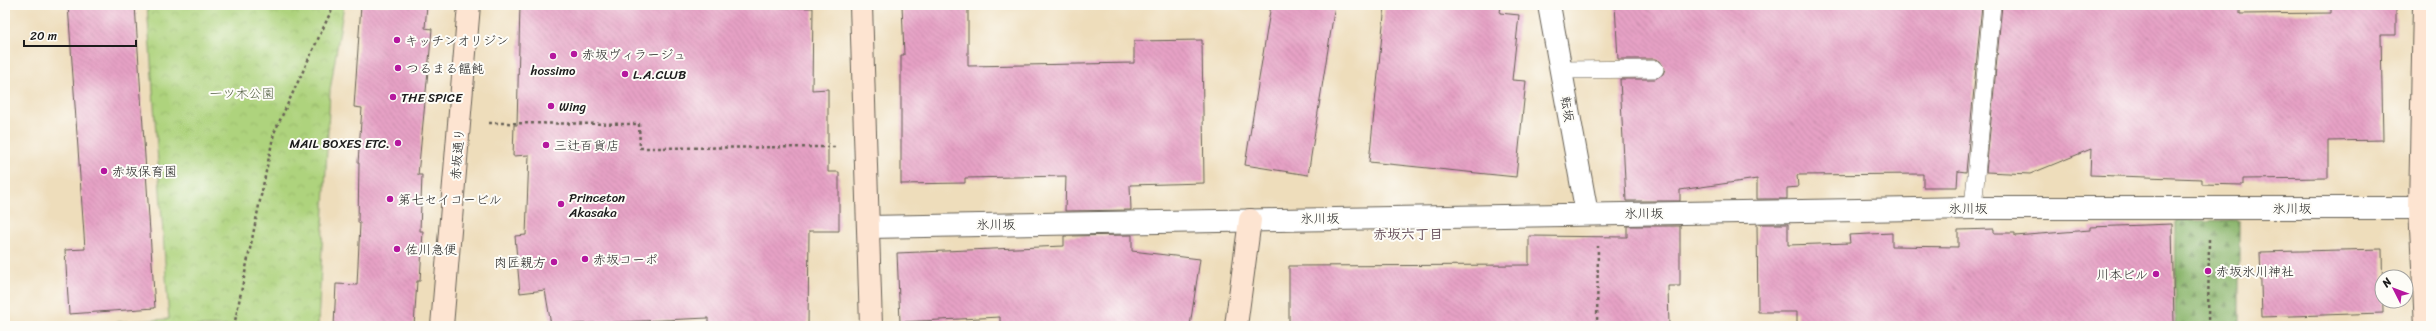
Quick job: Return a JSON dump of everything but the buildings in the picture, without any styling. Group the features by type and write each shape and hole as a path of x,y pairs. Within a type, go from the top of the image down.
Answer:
{"street":[{"name":"赤坂通り","path":"442,326 469,5"},
{"path":"861,5 871,326"},
{"name":"転坂","path":"1549,5 1561,70 1593,213"},
{"path":"2424,5 2420,208 2426,326"},
{"name":"氷川坂","path":"868,227 1593,213 1973,208 2420,208"},
{"path":"1236,326 1250,220"}],"lane":[{"path":"1973,208 1992,5"},
{"path":"1561,70 1656,69"}],"path":[{"path":"234,326 274,133 334,5"},
{"path":"459,122 639,124 640,148 866,147"},
{"path":"2208,326 2210,208"},
{"path":"1593,213 1596,326"}],"green space":[{"name":"一ツ木公園","path":"147,5 344,5 330,90 318,326 60,326 169,319"},
{"name":"赤坂氷川神社","path":"2239,220 2239,326 2175,326 2176,221"}],"place":[{"name":"キッチンオリジン","path":"397,40"},
{"name":"赤坂ヴィラージュ","path":"574,54"},
{"name":"hossimo","path":"553,56"},
{"name":"つるまる饂飩","path":"398,68"},
{"name":"L.A.CLUB","path":"625,74"},
{"name":"THE SPICE","path":"393,97"},
{"name":"Wing","path":"551,106"},
{"name":"MAIL BOXES ETC.","path":"398,143"},
{"name":"三辻百貨店","path":"546,145"},
{"name":"赤坂保育園","path":"104,171"},
{"name":"第七セイコービル","path":"390,199"},
{"name":"Princeton Akasaka","path":"561,204"},
{"name":"佐川急便","path":"397,249"},
{"name":"赤坂コーポ","path":"585,259"},
{"name":"肉匠親方","path":"554,262"},
{"name":"赤坂氷川神社","path":"2208,271"},
{"name":"川本ビル","path":"2156,274"}],"district":[{"name":"赤坂六丁目","path":"1408,234"}]}
